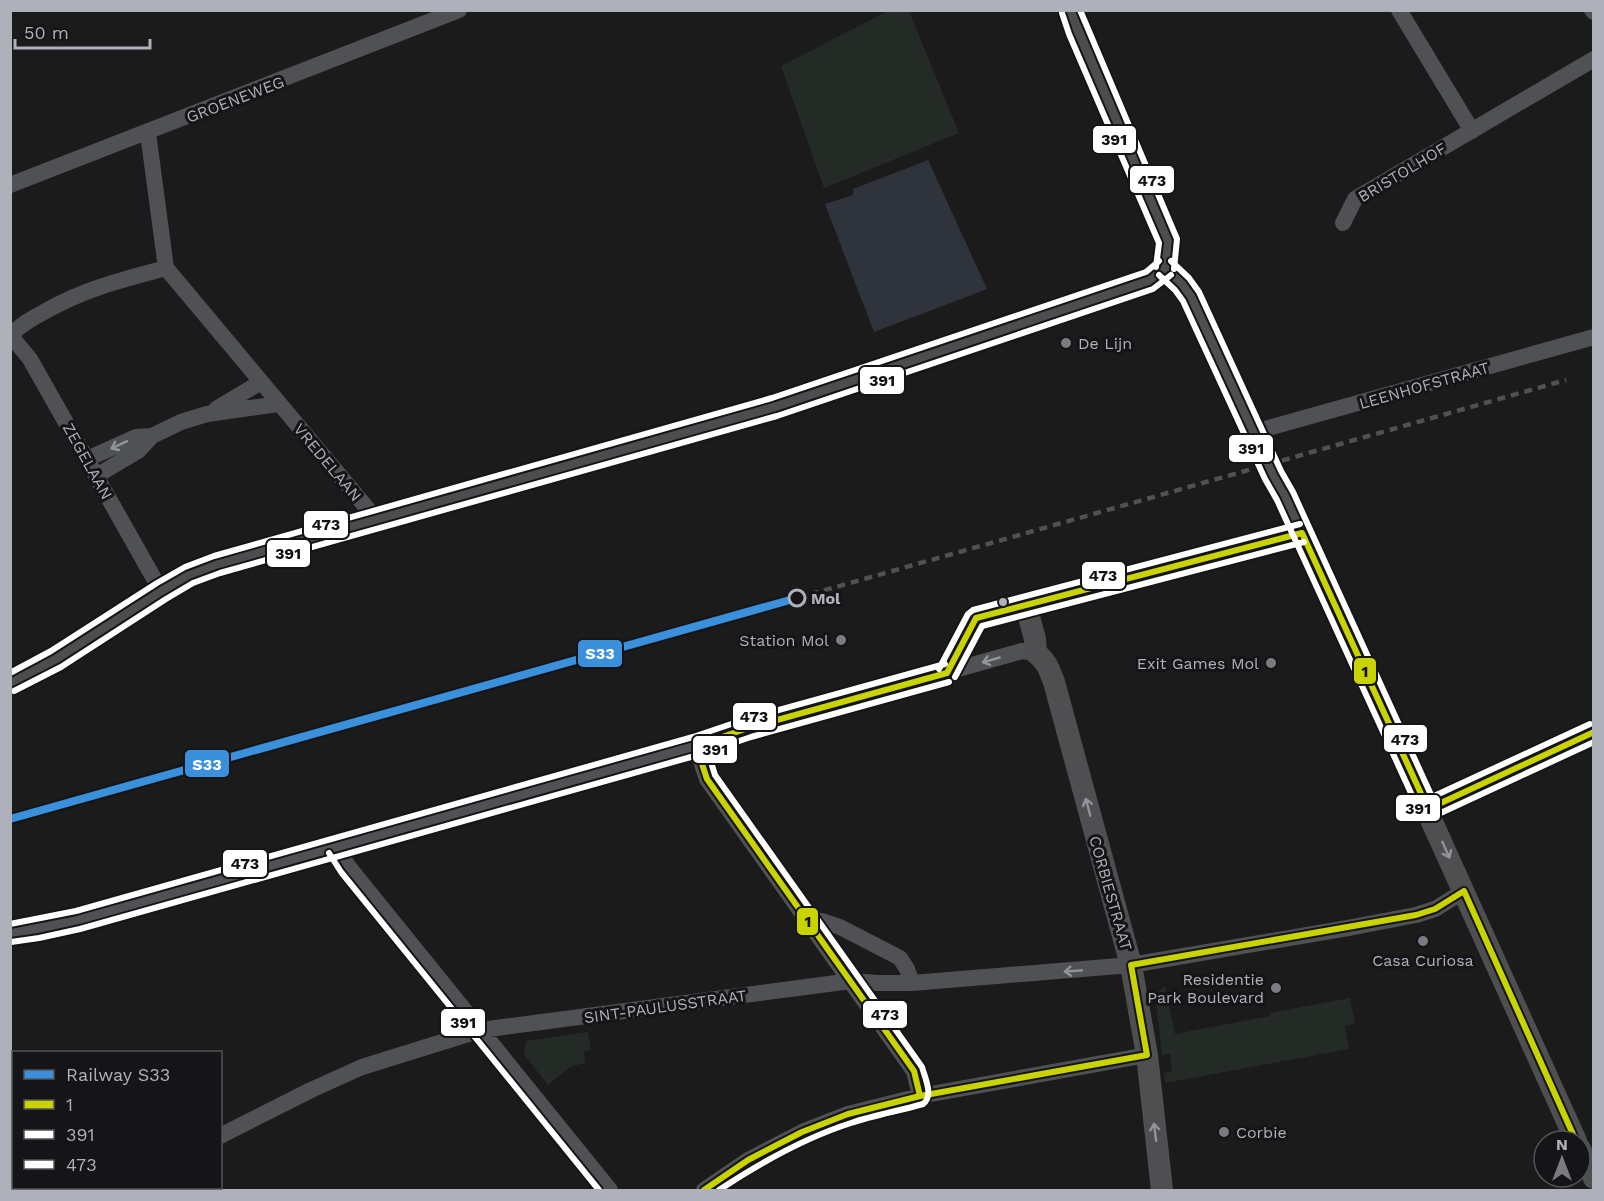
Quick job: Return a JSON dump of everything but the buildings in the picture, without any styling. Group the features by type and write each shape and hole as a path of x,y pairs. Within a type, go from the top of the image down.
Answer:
{"main road":[{"path":"10,683 56,659 189,574 775,408 1150,280 1165,268 1168,242 1070,10"}],"street":[{"name":"GROENEWEG","path":"10,185 459,10"},
{"path":"1400,10 1472,130"},
{"name":"BRISTOLHOF","path":"1342,223 1355,199 1593,59"},
{"path":"11,335 20,326 68,298 115,281 166,268 148,133"},
{"name":"VREDELAAN","path":"166,268 376,520"},
{"path":"1165,268 1191,296 1428,809 1571,1129"},
{"name":"ZEGELAAN","path":"11,335 30,359 161,591"},
{"name":"LEENHOFSTRAAT","path":"1254,432 1593,337"},
{"path":"207,414 261,382"},
{"path":"96,476 138,451 152,436 181,422 207,414 279,404"},
{"path":"87,459 136,437 152,436"},
{"path":"947,672 976,618 1302,533"},
{"name":"CORBIESTRAAT","path":"1026,606 1035,639 1036,653 1044,659 1054,682 1131,965 1147,1055 1162,1191"},
{"path":"10,933 78,920 338,848 696,746 748,728 1022,651 1036,653"},
{"path":"1428,809 1593,732"},
{"path":"696,746 707,780 914,1071 920,1096"},
{"path":"338,848 348,866 610,1191"},
{"name":"SINT-PAULUSSTRAAT","path":"222,1135 362,1067 480,1030 851,981 912,983 1131,965 1416,915 1436,909 1464,891"},
{"path":"808,923 822,921 840,927 900,958 912,983"},
{"path":"704,1191 748,1160 802,1132 848,1114 920,1096 1147,1055"}],"shaded area":[{"path":"888,11 909,11 959,133 824,188 781,66"},
{"path":"928,160 987,289 874,332 825,204 853,195 853,189"},
{"path":"1165,986 1175,1034 1350,998 1355,1024 1345,1026 1349,1049 1165,1083 1164,1073 1172,1071 1170,1054 1162,1055 1155,995"},
{"path":"588,1032 591,1050 584,1052 585,1063 570,1067 548,1085 524,1054 526,1041"}],"railway":[{"path":"797,598 1566,380"}],"rail line":[{"name":"S33","path":"10,819 797,598"}],"transit line":[{"name":"473","path":"1080,10 1177,239 1174,269"},
{"name":"391","path":"1062,13 1159,243 1156,267"},
{"name":"473","path":"10,673 51,651 157,583 185,567 214,556 772,398 1146,272 1159,261"},
{"name":"473","path":"1171,261 1189,278 1199,292 1432,797 1590,724"},
{"name":"391","path":"1159,275 1183,301 1421,815 1427,818 1432,817 1594,742"},
{"name":"391","path":"14,691 61,667 193,583 220,573 777,416 1153,289 1171,275"},
{"name":"473","path":"939,669 968,614 973,610 1300,524"},
{"name":"1","path":"1302,533 1428,809"},
{"name":"1","path":"947,673 976,618 1302,533"},
{"name":"391","path":"955,677 982,626 1304,542"},
{"name":"473","path":"10,924 76,911 945,664"},
{"name":"1","path":"696,746 748,728 947,673"},
{"name":"391","path":"11,942 80,929 949,682"},
{"name":"1","path":"1428,809 1594,732"},
{"name":"473","path":"705,743 715,775 922,1067 928,1092 923,1104 860,1120 816,1136 766,1161 719,1190"},
{"name":"1","path":"696,746 707,779 914,1071 920,1096"},
{"name":"391","path":"329,853 341,872 599,1190"},
{"name":"1","path":"704,1190 748,1160 802,1132 848,1114 920,1096 1147,1055 1131,965 1416,915 1435,909 1464,891 1571,1129"}],"place":[{"name":"De Lijn","path":"1066,343"},
{"name":"Mol","path":"797,598"},
{"name":"Station Mol","path":"841,640"},
{"name":"Exit Games Mol","path":"1271,663"},
{"name":"Casa Curiosa","path":"1423,941"},
{"name":"Residentie Park Boulevard","path":"1276,988"},
{"name":"Corbie","path":"1224,1132"}]}
